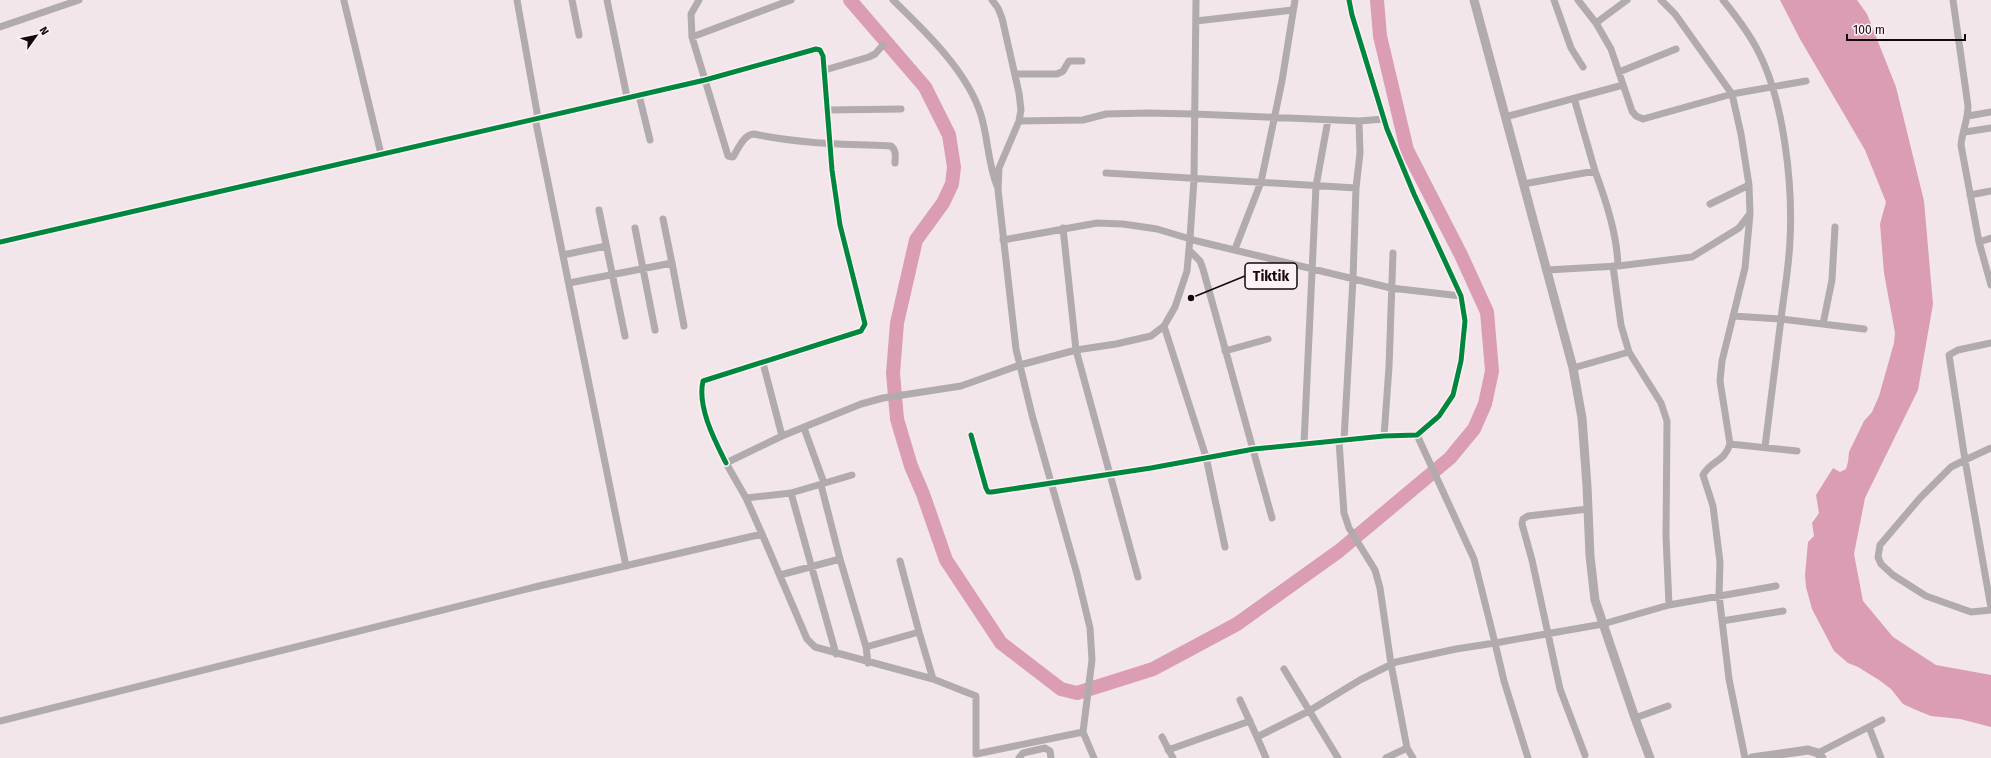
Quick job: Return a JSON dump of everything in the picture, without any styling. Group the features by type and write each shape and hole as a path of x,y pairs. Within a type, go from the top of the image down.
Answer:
{"street":[{"path":"0,27 79,0"},
{"path":"517,0 537,118 563,255 626,566"},
{"path":"572,0 579,35"},
{"path":"607,0 627,97"},
{"path":"700,0 691,14 692,37 728,156 733,156 745,138 751,134 784,140 891,146 896,153 894,163"},
{"path":"692,37 791,0"},
{"path":"893,0 931,37 969,87 981,115 994,178 998,190"},
{"path":"992,0 998,8 1002,18 1015,74 1021,110 1019,121 999,168 998,190 1013,331 1020,365 1050,482 1077,574 1090,628 1092,660 1084,732 1094,758"},
{"path":"726,463 782,436 861,404 883,398 961,386 1020,365 1076,350 1116,344 1151,336 1164,326 1175,307 1187,271 1194,179 1196,0"},
{"path":"1235,249 1261,182 1273,118 1282,81 1295,0"},
{"path":"971,435 988,492 1109,474 1254,449 1384,436 1417,435 1439,416 1452,395 1461,360 1465,321 1461,296 1414,194 1384,119 1352,15 1349,0"},
{"path":"1474,0 1573,368 1582,418 1590,556 1595,600 1650,758"},
{"path":"1554,0 1571,48 1583,67"},
{"path":"1578,0 1596,23 1611,49 1632,111 1636,116 1643,119 1732,94 1772,89 1806,81"},
{"path":"1596,23 1627,0"},
{"path":"1661,0 1675,14 1732,94 1741,134 1749,185 1750,214 1745,268 1722,362 1720,381 1730,444 1727,454 1707,468 1703,475 1713,506 1720,562 1719,595 1729,679 1745,758"},
{"path":"1723,0 1753,42 1763,61 1783,133 1790,178 1790,240 1765,447"},
{"path":"1953,0 1968,116 1965,132 1961,138 1961,145 1979,242 1991,285"},
{"path":"344,1 381,154"},
{"path":"1196,21 1293,10"},
{"path":"825,70 876,54 883,45"},
{"path":"0,242 705,80 814,49 820,50 822,53 825,70 830,143 840,225 865,324 864,328 861,332 703,381 703,400 711,433 746,498 807,639 814,647 868,663 933,679 976,696 976,754 1084,732"},
{"path":"1619,72 1676,49"},
{"path":"1015,74 1057,74 1063,71 1069,61 1082,61"},
{"path":"1505,117 1623,85"},
{"path":"639,95 650,140"},
{"path":"1574,98 1612,226 1621,325 1629,352 1661,403 1667,421 1666,537 1669,605"},
{"path":"828,110 901,108"},
{"path":"1968,116 1991,112"},
{"path":"1019,121 1083,120 1106,114 1194,114 1359,121 1384,119"},
{"path":"1304,444 1316,186 1328,120"},
{"path":"1359,121 1360,153 1356,188 1353,279 1341,441 1344,512 1349,528 1375,570 1380,588 1391,664 1407,748 1413,758"},
{"path":"1965,132 1991,128"},
{"path":"1523,184 1596,171"},
{"path":"1106,174 1356,188"},
{"path":"1710,204 1749,185"},
{"path":"1970,195 1991,191"},
{"path":"599,210 625,336"},
{"path":"1547,270 1616,266 1692,257 1739,228 1750,214"},
{"path":"663,219 684,326"},
{"path":"1003,240 1097,223 1123,224 1157,229 1392,288 1461,296"},
{"path":"1823,324 1832,280 1836,227"},
{"path":"635,228 655,330"},
{"path":"1063,228 1076,350 1138,577"},
{"path":"1979,242 1991,238"},
{"path":"563,255 606,246"},
{"path":"1189,250 1200,261 1254,449 1272,518"},
{"path":"1384,436 1393,253"},
{"path":"569,283 672,263"},
{"path":"1734,316 1781,319 1864,329"},
{"path":"1164,326 1206,458 1225,546"},
{"path":"1226,351 1268,340"},
{"path":"1991,343 1958,350 1949,355 1965,460 1991,609 1971,612 1926,596 1893,575 1881,564 1878,557 1880,545 1920,498 1951,467 1965,460 1991,448"},
{"path":"1573,368 1629,352"},
{"path":"763,363 782,436"},
{"path":"804,428 822,484 840,559 866,647 868,663"},
{"path":"1417,435 1474,559 1504,681 1528,758"},
{"path":"1730,444 1798,451"},
{"path":"746,498 791,493 852,475"},
{"path":"791,493 836,654"},
{"path":"1585,755 1560,689 1532,560 1522,524 1523,519 1528,516 1588,509"},
{"path":"0,721 531,588 762,534"},
{"path":"780,575 840,559"},
{"path":"900,561 918,632 933,679"},
{"path":"1257,736 1309,711 1360,680 1391,664 1456,649 1603,624 1669,605 1776,586"},
{"path":"1722,621 1783,611"},
{"path":"866,647 918,632"},
{"path":"1284,668 1338,758"},
{"path":"1240,700 1266,758"},
{"path":"1635,718 1668,706"},
{"path":"1752,758 1808,750 1820,756 1882,720"},
{"path":"1168,750 1250,721"},
{"path":"1868,727 1881,758"},
{"path":"1162,737 1172,758"},
{"path":"1019,758 1023,753 1045,748 1050,751 1051,758"},
{"path":"1386,758 1407,748"}],"shaded area":[{"path":"1780,0 1857,0 1867,14 1896,87 1924,201 1933,304 1918,390 1865,498 1854,554 1863,601 1893,637 1936,665 1991,675 1991,727 1960,719 1931,716 1903,704 1891,689 1858,667 1848,663 1834,651 1812,609 1806,587 1805,575 1808,542 1814,536 1812,523 1819,513 1816,495 1833,468 1840,472 1846,469 1849,452 1864,421 1872,412 1879,396 1894,343 1895,333 1884,273 1880,224 1886,202 1865,150 1800,39"}],"waterway":[{"path":"850,0 925,87 949,135 954,167 952,184 943,203 916,240 897,323 893,373 897,419 911,466 923,494 946,560 1001,643 1061,689 1077,693 1153,669 1237,624 1339,551 1450,458 1474,429 1485,404 1492,371 1487,312 1461,255 1407,150 1380,36 1377,0"}],"cycle path":[{"path":"971,435 986,488 988,492 992,492 1151,468 1254,449 1384,436 1417,435 1439,416 1453,395 1461,361 1465,321 1461,296 1414,194 1387,129 1352,15 1349,0"},
{"path":"0,242 705,80 816,49 820,50 823,56 832,170 840,225 865,324 861,331 703,381 703,402 708,424 726,463"}],"place":[{"name":"Tiktik","path":"1191,298"}]}
